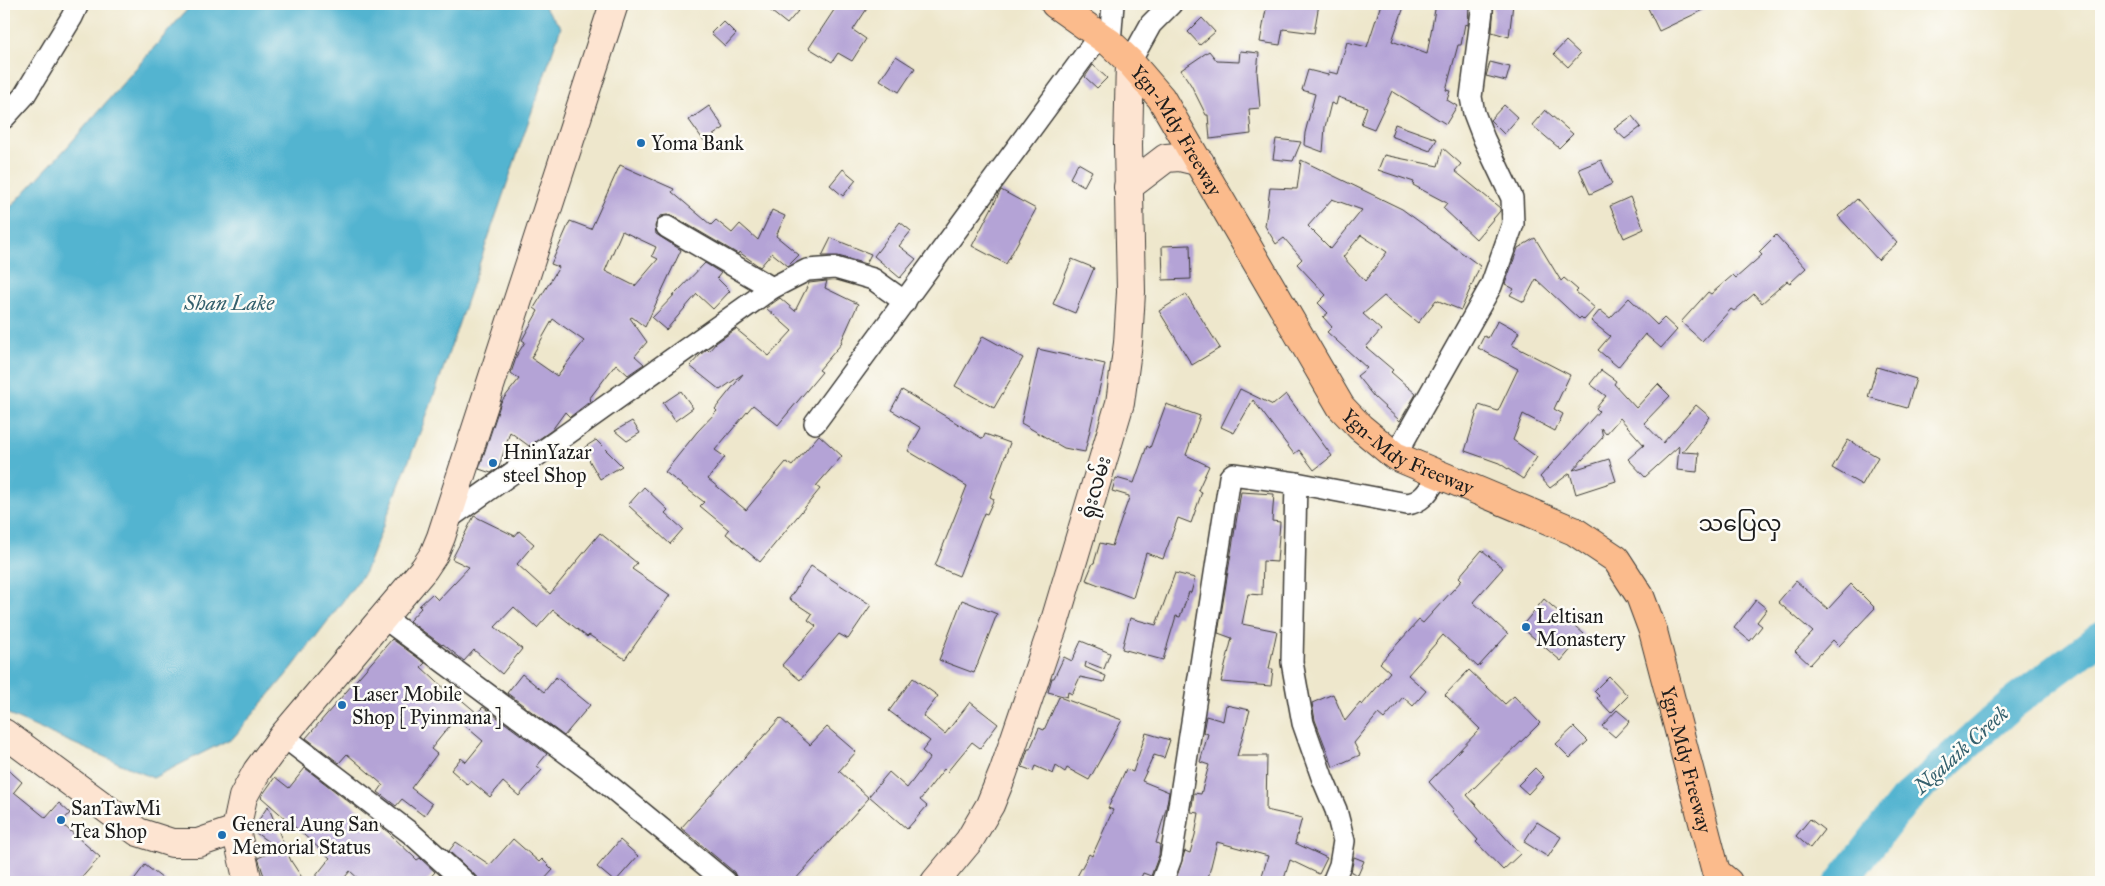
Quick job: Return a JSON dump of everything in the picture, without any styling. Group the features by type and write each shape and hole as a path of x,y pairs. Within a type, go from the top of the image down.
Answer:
{"main road":[{"name":"Ygn-Mdy Freeway","path":"1055,4 1104,39 1130,62 1161,98 1341,407 1360,427 1395,456 1574,530 1616,559 1640,596 1653,631 1719,879"}],"street":[{"path":"4,118 24,96 78,4"},
{"path":"248,882 236,830 243,797 257,771 283,736 424,569 434,554 449,518 614,4"},
{"path":"815,423 1104,39 1113,4"},
{"path":"1130,62 1151,24 1170,4"},
{"path":"1395,456 1491,286 1513,224 1512,198 1484,139 1474,113 1471,97 1482,11 1481,4"},
{"name":"ရုံးလမ်း","path":"935,882 969,840 990,805 1003,772 1054,624 1120,402 1128,343 1131,292 1128,187 1130,62"},
{"path":"1128,187 1166,158 1179,156 1200,162"},
{"path":"667,227 772,288"},
{"path":"449,518 772,288 807,270 835,268 873,279 905,302"},
{"path":"1162,882 1171,858 1228,482 1233,474 1296,483 1407,504 1417,503 1424,498 1439,475"},
{"path":"1296,483 1292,662 1303,723 1336,810 1344,841 1340,864 1333,882"},
{"path":"383,617 595,774 726,882"},
{"path":"4,733 138,832 172,843 198,843 236,830"},
{"path":"283,736 413,835 466,882"}],"water":[{"name":"Shan Lake","path":"192,4 542,4 561,27 430,407 365,572 292,668 234,737 153,778 13,717 4,710 4,214 68,146"}],"building":[{"path":"762,4 789,4 798,11 787,24"},
{"path":"838,4 870,4 853,30 866,39 852,61 838,53 832,62 809,48"},
{"path":"1267,4 1319,4 1314,33 1283,29 1280,45 1260,42"},
{"path":"1381,4 1405,4 1392,41 1427,54 1436,4 1469,4 1468,25 1465,24 1461,45 1458,45 1446,90 1450,91 1447,100 1457,106 1446,124 1392,91 1374,129 1361,124 1367,107 1338,97 1336,105 1331,103 1325,127 1323,152 1304,145 1305,133 1315,94 1302,90 1308,70 1328,75 1329,72 1338,74 1347,42 1367,47"},
{"path":"1494,4 1513,4 1509,37 1492,32"},
{"path":"1646,4 1716,4 1659,31"},
{"path":"1202,18 1215,32 1200,45 1188,32"},
{"path":"723,21 736,34 725,46 711,33"},
{"path":"1566,41 1580,54 1568,67 1554,54"},
{"path":"1209,51 1217,61 1239,62 1240,51 1259,53 1257,72 1260,108 1249,109 1251,134 1210,139 1208,115 1206,115 1181,70"},
{"path":"896,56 915,68 899,92 880,80"},
{"path":"1490,62 1510,67 1506,81 1486,76"},
{"path":"1093,65 1107,78 1097,88 1085,77"},
{"path":"1504,105 1518,118 1504,134 1490,120"},
{"path":"709,106 724,128 704,141 689,120"},
{"path":"1545,110 1573,134 1559,148 1532,125"},
{"path":"1632,116 1641,127 1625,139 1614,129"},
{"path":"1395,124 1437,139 1430,151 1391,136"},
{"path":"1276,139 1301,142 1293,161 1273,159"},
{"path":"1443,148 1461,164 1455,171 1500,208 1500,211 1476,239 1443,208 1447,203 1413,185 1414,182 1378,170 1384,155 1438,166"},
{"path":"1301,160 1402,209 1480,266 1461,310 1436,300 1418,323 1384,296 1363,314 1381,330 1366,347 1393,370 1391,372 1416,394 1400,421 1374,397 1357,376 1367,368 1327,332 1332,327 1323,317 1328,313 1318,303 1326,295 1297,264 1302,259 1284,238 1276,244 1265,226 1270,188 1297,189","holes":["1332,199 1362,210 1331,249 1308,226","1361,235 1387,252 1365,281 1343,257"]},
{"path":"1601,160 1612,184 1590,194 1579,169"},
{"path":"1078,163 1092,171 1084,186 1070,178"},
{"path":"620,165 674,189 672,192 711,225 716,220 732,233 740,224 758,240 772,210 785,216 776,236 799,255 788,266 772,253 760,267 739,252 738,254 673,216 660,216 655,226 656,234 681,250 645,327 632,317 630,318 647,342 635,356 644,364 628,375 616,364 589,399 591,401 570,417 565,412 552,430 529,446 510,432 499,467 491,473 479,469 501,402 519,379 511,373 517,355 525,342 522,340 538,311 534,308 559,267 551,264 570,221 591,229","holes":["622,231 656,247 652,256 658,259 635,286 605,271","553,319 584,341 557,376 531,358"]},
{"path":"843,169 856,180 843,196 830,185"},
{"path":"1001,190 1036,209 1006,264 972,246"},
{"path":"1630,197 1644,229 1624,238 1610,206"},
{"path":"1857,199 1897,243 1878,260 1838,216"},
{"path":"900,222 911,231 899,246 916,259 900,278 874,256"},
{"path":"1776,235 1806,268 1790,283 1787,281 1762,303 1754,294 1734,311 1731,309 1702,341 1681,322 1708,292 1711,294 1733,275 1736,278 1762,255 1759,252"},
{"path":"831,238 871,254 866,264 838,256 822,256"},
{"path":"1535,238 1561,281 1564,278 1578,290 1576,292 1595,308 1584,320 1581,317 1579,319 1536,279 1524,302 1510,295 1514,289 1505,284 1518,248"},
{"path":"1190,245 1191,279 1163,280 1162,246"},
{"path":"1072,259 1094,268 1075,313 1053,304"},
{"path":"705,263 721,273 717,278 730,291 713,309 697,294 666,330 652,318"},
{"path":"827,281 825,288 858,304 842,343 819,370 822,372 778,425 753,405 715,450 725,457 708,479 746,510 786,462 792,466 819,435 842,456 816,486 820,489 760,562 726,534 729,530 700,506 704,502 665,472 697,432 717,411 715,409 743,374 720,390 690,366 707,349 709,351 716,343 736,329 769,356 792,331 766,308 780,298 795,311 809,283"},
{"path":"1186,294 1220,348 1192,365 1159,311"},
{"path":"1629,298 1657,325 1664,318 1677,330 1661,348 1645,334 1618,367 1598,350 1610,336 1591,321 1600,310 1610,318"},
{"path":"1498,320 1519,332 1512,345 1570,375 1554,409 1563,414 1555,431 1523,414 1513,440 1537,457 1523,479 1499,463 1465,451 1479,405 1498,411 1518,369 1478,348 1484,336 1488,338"},
{"path":"983,336 1023,358 994,408 955,386"},
{"path":"1038,349 1105,364 1085,452 1064,448 1021,423"},
{"path":"1877,367 1916,379 1907,408 1868,397"},
{"path":"1601,370 1616,381 1614,384 1636,408 1658,384 1670,396 1644,423 1663,443 1696,405 1710,417 1682,452 1699,453 1697,472 1677,470 1679,446 1645,477 1628,459 1644,445 1620,418 1606,434 1601,428 1603,437 1573,470 1609,459 1616,481 1576,494 1570,473 1550,488 1540,477 1599,411 1596,408 1606,396 1590,384"},
{"path":"1240,389 1273,405 1286,394 1332,456 1314,470 1299,450 1294,454 1253,400 1234,433 1221,427"},
{"path":"902,390 983,439 985,434 1010,443 990,497 994,499 987,514 984,513 959,576 935,566 967,486 908,451 921,428 891,410"},
{"path":"681,391 693,408 675,421 663,403"},
{"path":"1166,404 1200,416 1186,455 1209,466 1198,490 1202,492 1191,523 1178,518 1163,559 1146,553 1133,598 1086,580 1100,543 1112,546 1129,498 1129,496 1112,491 1116,478 1134,483 1147,446 1150,448"},
{"path":"632,421 640,433 627,441 615,431"},
{"path":"596,440 622,466 600,479 585,453 585,447"},
{"path":"1848,440 1878,457 1862,485 1832,468"},
{"path":"644,487 668,510 665,513 683,529 670,544 628,505"},
{"path":"1241,492 1274,494 1272,521 1280,522 1277,562 1263,561 1262,595 1248,594 1242,624 1277,631 1269,669 1273,669 1271,686 1221,682 1232,638 1218,633"},
{"path":"474,516 515,536 519,531 534,544 517,564 550,594 600,533 637,563 632,569 670,595 625,659 589,635 587,637 553,610 537,628 514,607 495,627 522,649 502,674 474,650 464,661 409,621 421,608 419,606 432,594 438,600 469,567 452,559"},
{"path":"1482,550 1503,568 1473,602 1508,634 1478,667 1443,635 1408,675 1426,691 1413,706 1403,697 1384,719 1378,714 1354,743 1360,755 1333,767 1315,720 1312,703 1333,694 1345,721 1360,703 1362,705 1390,672 1380,663 1419,620 1423,623 1462,580 1459,577"},
{"path":"811,566 871,605 848,639 839,634 800,680 782,665 816,626 808,620 812,614 789,599"},
{"path":"1175,573 1195,578 1191,593 1189,592 1180,617 1176,616 1163,660 1122,649 1130,618 1156,625"},
{"path":"1796,581 1828,609 1851,584 1875,608 1839,646 1833,640 1810,665 1795,651 1813,632 1778,602"},
{"path":"1544,599 1584,634 1561,661 1521,627"},
{"path":"962,600 997,614 974,673 939,660"},
{"path":"1756,600 1767,609 1757,622 1762,626 1750,641 1734,628"},
{"path":"392,639 425,663 421,667 449,693 451,691 477,713 483,707 547,754 537,766 542,770 519,796 503,782 490,797 471,781 468,785 451,770 461,758 466,762 483,741 456,718 431,749 437,754 411,788 432,804 424,816 402,799 396,806 378,792 383,785 347,754 339,763 306,738"},
{"path":"1081,641 1110,653 1104,669 1086,662 1085,667 1106,676 1104,682 1080,677 1072,694 1068,692 1067,697 1048,692 1052,678 1054,678 1064,657 1072,661"},
{"path":"1469,670 1505,704 1514,696 1540,723 1467,795 1520,854 1503,870 1476,842 1478,840 1429,782 1480,729 1445,695"},
{"path":"522,674 544,692 556,677 590,705 564,736 507,693"},
{"path":"1609,676 1628,696 1611,713 1597,698 1599,696 1594,691"},
{"path":"913,678 938,696 923,716 945,734 970,702 998,724 980,748 972,742 947,772 944,769 920,800 927,806 907,829 869,796 889,772 907,788 930,758 922,751 930,741 889,711"},
{"path":"1059,697 1122,720 1089,780 1067,768 1065,772 1056,766 1053,774 1035,766 1033,771 1022,767 1028,749 1030,749 1039,728 1044,730"},
{"path":"1226,705 1250,710 1237,756 1267,756 1266,810 1302,818 1295,843 1327,858 1319,874 1290,860 1283,882 1260,882 1268,856 1217,842 1207,882 1175,882 1185,851 1190,853 1195,835 1199,813 1191,812 1194,793 1201,794 1209,765 1200,762 1208,734 1203,732 1206,716 1223,721"},
{"path":"1617,710 1630,721 1615,737 1602,726"},
{"path":"780,718 810,745 827,727 856,752 839,771 869,798 793,882 738,882 734,872 681,828"},
{"path":"1574,727 1588,741 1570,758 1556,744"},
{"path":"1146,733 1170,740 1164,758 1154,755 1142,781 1169,792 1156,843 1160,844 1159,855 1151,876 1143,873 1139,882 1074,882 1089,854 1092,856 1113,810 1108,808 1126,769 1133,772"},
{"path":"4,766 22,782 14,792 46,818 59,803 70,813 61,823 100,857 78,882 4,882"},
{"path":"305,768 388,832 417,860 420,858 435,872 426,882 362,882 350,871 341,882 311,882 330,858 261,797 275,777 289,788"},
{"path":"1535,768 1544,777 1528,794 1518,785"},
{"path":"268,806 291,861 305,882 266,882 258,858 278,849 252,830"},
{"path":"1810,819 1824,830 1810,848 1796,836"},
{"path":"1537,822 1561,837 1548,857 1524,842"},
{"path":"513,839 539,862 542,859 553,870 542,882 482,882 449,851 456,842 490,865"},
{"path":"620,840 638,856 615,882 597,867"},
{"path":"1354,857 1364,861 1358,875 1351,872"},
{"path":"145,865 167,882 132,882"}],"waterway":[{"name":"Ngalaik Creek","path":"1841,882 1904,801 2012,704 2101,637"}],"place":[{"name":"Yoma Bank","path":"641,143"},
{"name":"HninYazar steel Shop","path":"493,463"},
{"name":"Leltisan Monastery","path":"1526,627"},
{"name":"Laser Mobile Shop [ Pyinmana ]","path":"342,705"},
{"name":"SanTawMi Tea Shop","path":"61,820"},
{"name":"General Aung San Memorial Status","path":"222,835"}],"district":[{"name":"သပြေလှ","path":"1740,523"}]}
